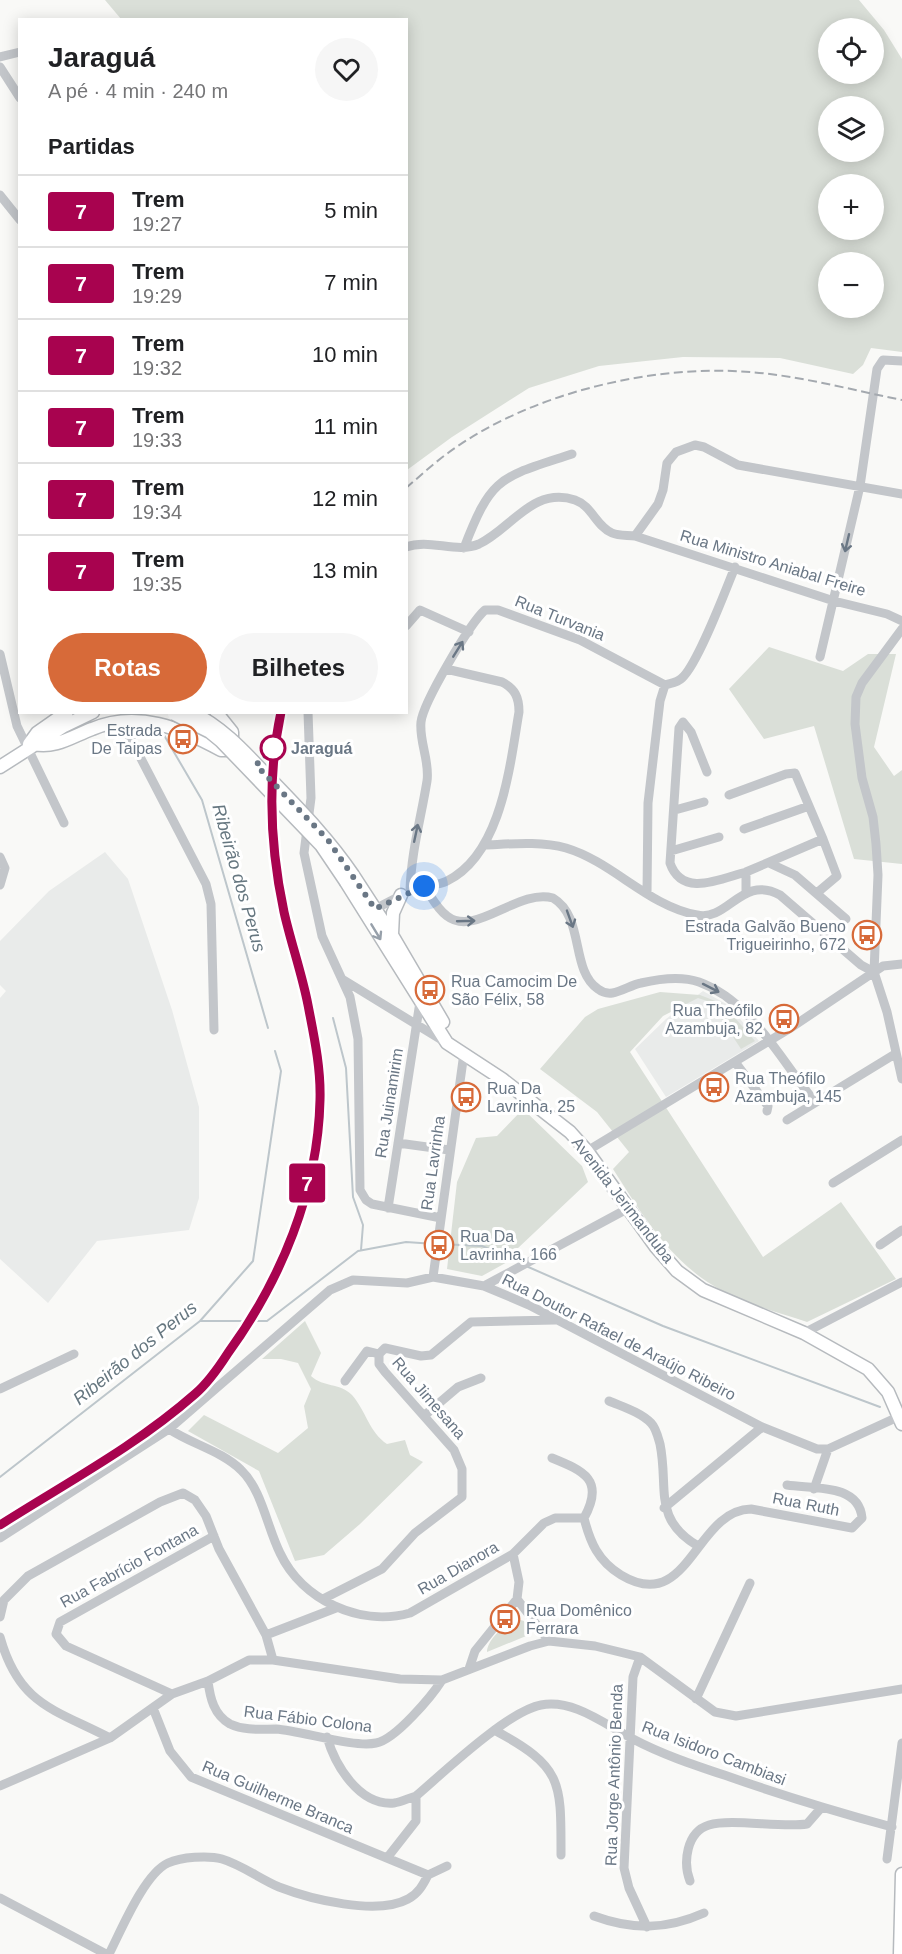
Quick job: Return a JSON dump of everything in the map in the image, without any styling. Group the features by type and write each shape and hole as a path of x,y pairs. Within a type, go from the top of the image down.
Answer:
{"main road":[{"path":"31,746 31,738 64,714"},
{"path":"0,767 71,722 89,714"},
{"path":"174,714 210,732 221,741 321,845 349,878 375,909 392,935 456,1048"},
{"path":"194,714 221,730 328,840 420,1002 456,1048"},
{"path":"31,746 52,746 94,728 122,722 158,723 177,728 221,750 226,750 232,742 232,732 218,714"},
{"path":"392,935 393,913 405,893"},
{"name":"Avenida Jerimanduba","path":"456,1048 555,1118 588,1151 656,1247 696,1286 804,1333 868,1369 888,1392 901,1418"},
{"path":"900,1954 898,1923 902,1874"}],"street":[{"path":"0,57 18,52"},
{"path":"0,67 18,95"},
{"path":"0,195 18,218"},
{"path":"820,657 860,486 877,369 883,360 902,361"},
{"path":"635,536 658,504 663,490 667,463 684,447 704,447 738,465 902,494"},
{"path":"408,547 431,544 464,548 479,509 493,489 524,470 572,454"},
{"name":"Rua Ministro Aniabal Freire","path":"464,548 486,539 533,504 547,500 574,500 589,510 611,533 635,536 834,601 887,614 902,621"},
{"path":"647,893 648,803 664,685 676,682 685,675 710,628 735,567"},
{"name":"Rua Turvania","path":"405,893 427,778 421,718 424,707 469,632 485,610 498,609 580,640 664,685"},
{"path":"408,624 420,610 469,632"},
{"path":"902,629 862,683 856,697 855,724 862,778 873,817 876,844 878,875 874,972 887,1012 902,1078"},
{"path":"0,654 13,716 31,746 64,823"},
{"path":"375,909 405,893 455,877 484,845 501,805 519,702 510,686 502,682 446,669"},
{"path":"308,714 312,798 304,853 322,936 350,997 358,1039 360,1190 366,1200 388,1208 441,1218"},
{"path":"122,722 206,884 211,904 214,1030"},
{"path":"707,772 691,732 683,722 679,728 671,851 673,872 679,878 701,885 746,872 822,839"},
{"path":"729,795 791,773 799,779 837,876 818,892"},
{"path":"675,810 704,802"},
{"path":"744,829 809,806"},
{"path":"671,851 719,837"},
{"path":"484,845 543,844 568,849 647,893 700,916 710,914 746,892 762,889 780,895 861,965 874,972"},
{"path":"0,856 5,868 0,885"},
{"path":"769,863 786,870 818,892 846,919"},
{"path":"746,872 746,892"},
{"path":"424,886 441,911 459,922 476,920 535,896 553,898 568,913 586,974 598,989 611,994 639,983 666,979 698,981 728,996 815,1102"},
{"path":"588,1151 768,1042 858,985 883,966 902,964"},
{"path":"342,979 456,1048"},
{"name":"Rua Juinamirim","path":"388,1208 420,1002"},
{"name":"Rua Lavrinha","path":"433,1277 449,1150 456,1048"},
{"path":"787,1120 895,1054"},
{"path":"735,1062 768,1106 767,1111"},
{"path":"833,1183 902,1140"},
{"path":"398,1143 449,1150"},
{"path":"484,1286 627,1209"},
{"path":"880,1245 902,1230"},
{"name":"Rua Doutor Rafael de Araújo Ribeiro","path":"0,1538 169,1429 274,1336 341,1283 353,1280 407,1283 433,1277 484,1286 557,1320 762,1427 808,1448 828,1449"},
{"path":"804,1333 902,1282"},
{"path":"345,1381 367,1351 379,1354 385,1348 421,1356 431,1355 471,1322 557,1320"},
{"path":"0,1389 74,1354"},
{"name":"Rua Jimesana","path":"323,1599 382,1569 415,1533 462,1497 464,1480 458,1458 449,1442 385,1372 379,1364 379,1354"},
{"path":"424,1415 458,1387 481,1378"},
{"path":"552,1458 578,1468 587,1475 592,1485 593,1496 585,1518 589,1536 605,1562 626,1578 640,1583 662,1581 680,1572 698,1546 674,1526 664,1508 662,1456 654,1426 639,1414 609,1401"},
{"path":"814,1489 828,1449 901,1418"},
{"path":"664,1508 762,1427"},
{"path":"169,1429 242,1470 255,1492 290,1573 336,1608"},
{"name":"Rua Ruth","path":"698,1546 722,1520 732,1512 744,1509 852,1528 859,1524 862,1511 848,1494 787,1485"},
{"path":"0,1617 4,1600 28,1576 175,1495 183,1493 195,1500 206,1516 214,1536 266,1635 273,1660"},
{"name":"Rua Dianora","path":"336,1608 378,1618 393,1618 410,1613 513,1554 544,1524 555,1518 585,1518"},
{"name":"Rua Fabrício Fontana","path":"172,1694 66,1646 56,1634 56,1628 60,1622 99,1598 214,1536"},
{"path":"469,1669 475,1651 517,1599 519,1582 513,1554"},
{"path":"696,1699 750,1583"},
{"path":"517,1599 549,1641"},
{"path":"266,1635 336,1608"},
{"path":"0,1637 10,1665 35,1700 110,1738"},
{"path":"0,1786 110,1738 172,1694 208,1681 249,1660 273,1660 400,1679 442,1680 530,1646 549,1641 604,1648 640,1657 715,1712 736,1716 902,1689"},
{"name":"Rua Jorge Antônio Benda","path":"640,1657 633,1677 624,1868 629,1888 647,1927"},
{"name":"Rua Fábio Colona","path":"208,1681 214,1707 230,1723 249,1729 291,1731 363,1743 377,1743 385,1740 434,1693 442,1680"},
{"name":"Rua Isidoro Cambiasi","path":"416,1796 496,1731 538,1706 562,1704 631,1738 712,1771 821,1808 892,1827"},
{"name":"Rua Guilherme Branca","path":"153,1708 170,1751 191,1777 428,1875"},
{"path":"496,1731 539,1756 553,1775 558,1796 561,1855"},
{"path":"327,1737 342,1770 357,1787 371,1798 393,1803 416,1796 416,1821 387,1858"},
{"path":"887,1859 902,1743"},
{"path":"690,1881 686,1863 687,1852 691,1841 702,1828 718,1824 807,1824 821,1808"},
{"path":"0,1898 107,1954 147,1883 167,1863 183,1859 220,1858 278,1886 308,1896 355,1904 383,1905 407,1900 421,1889 428,1875 447,1866"},
{"path":"594,1916 615,1924 666,1927 704,1913"}],"shaded area":[{"path":"105,0 859,0 874,18 818,18 818,84 884,84 884,30 902,59 902,352 871,348 863,365 853,374 780,358 683,357 599,366 529,388 452,437 408,469 408,18 120,18"},
{"path":"769,647 843,671 868,654 896,654 874,747 894,776 902,770 902,864 854,859 814,726 764,739 729,689"},
{"path":"105,852 128,879 172,1010 199,1107 199,1198 189,1230 97,1241 48,1303 0,1259 0,998 6,991 0,985 0,941 49,891"},
{"path":"703,991 728,1005 759,1041 666,1097 635,1049 666,1019"},
{"path":"660,992 700,995 723,1004 755,1041 741,1049 710,1002 698,998 663,1016 630,1052 763,1257 841,1202 896,1279 807,1322 755,1305 717,1288 698,1275 665,1244 613,1169 629,1152 597,1112 540,1069 585,1017 598,1009"},
{"path":"523,1109 582,1166 588,1182 517,1249 520,1255 482,1276 447,1269 457,1182 476,1138 497,1136"},
{"path":"305,1321 321,1353 311,1376 347,1391 357,1401 381,1439 387,1444 405,1440 410,1455 423,1462 360,1524 324,1555 295,1561 259,1471 188,1431 204,1415 278,1453 308,1428 304,1406 311,1389 298,1363 281,1359 262,1359"},
{"path":"517,1619 524,1621 531,1634 487,1652 490,1642 498,1632"}],"waterway":[{"name":"Ribeirão dos Perus","path":"161,730 202,800 268,1028"},
{"path":"333,1018 346,1068 353,1197 363,1225 361,1250"},
{"name":"Ribeirão dos Perus","path":"0,1477 200,1321 253,1261 281,1071 275,1051"},
{"path":"200,1321 267,1321 358,1251 406,1242 435,1244"},
{"path":"440,1244 482,1246 521,1263"},
{"path":"526,1266 663,1326 880,1407"}],"railway":[{"path":"408,486 448,453 480,432 515,414 592,387 632,379 672,373 750,372 807,380 902,400"},
{"path":"0,1525 125,1447 172,1413 200,1389 249,1322 266,1293 294,1231 312,1166 318,1133 320,1088 317,1052 308,1005 284,912 273,837 272,787 281,714"}],"train":[{"name":"7","path":"0,1525 116,1453 197,1393 222,1362 267,1294 298,1219 315,1151 320,1100 316,1042 302,976 284,913 274,855 272,753 281,714"}],"place":[{"name":"Estrada De Taipas","path":"183,739"},
{"name":"Jaraguá","path":"273,748"},
{"name":"Estrada Galvão Bueno Trigueirinho, 672","path":"867,935"},
{"name":"Rua Camocim De São Félix, 58","path":"430,990"},
{"name":"Rua Theófilo Azambuja, 82","path":"784,1019"},
{"name":"Rua Theófilo Azambuja, 145","path":"714,1087"},
{"name":"Rua Da Lavrinha, 25","path":"466,1097"},
{"name":"Rua Da Lavrinha, 166","path":"439,1245"},
{"name":"Rua Domênico Ferrara","path":"505,1619"}],"route":[{"path":"273,748 256,765 328,840 375,909 424,886"}]}
